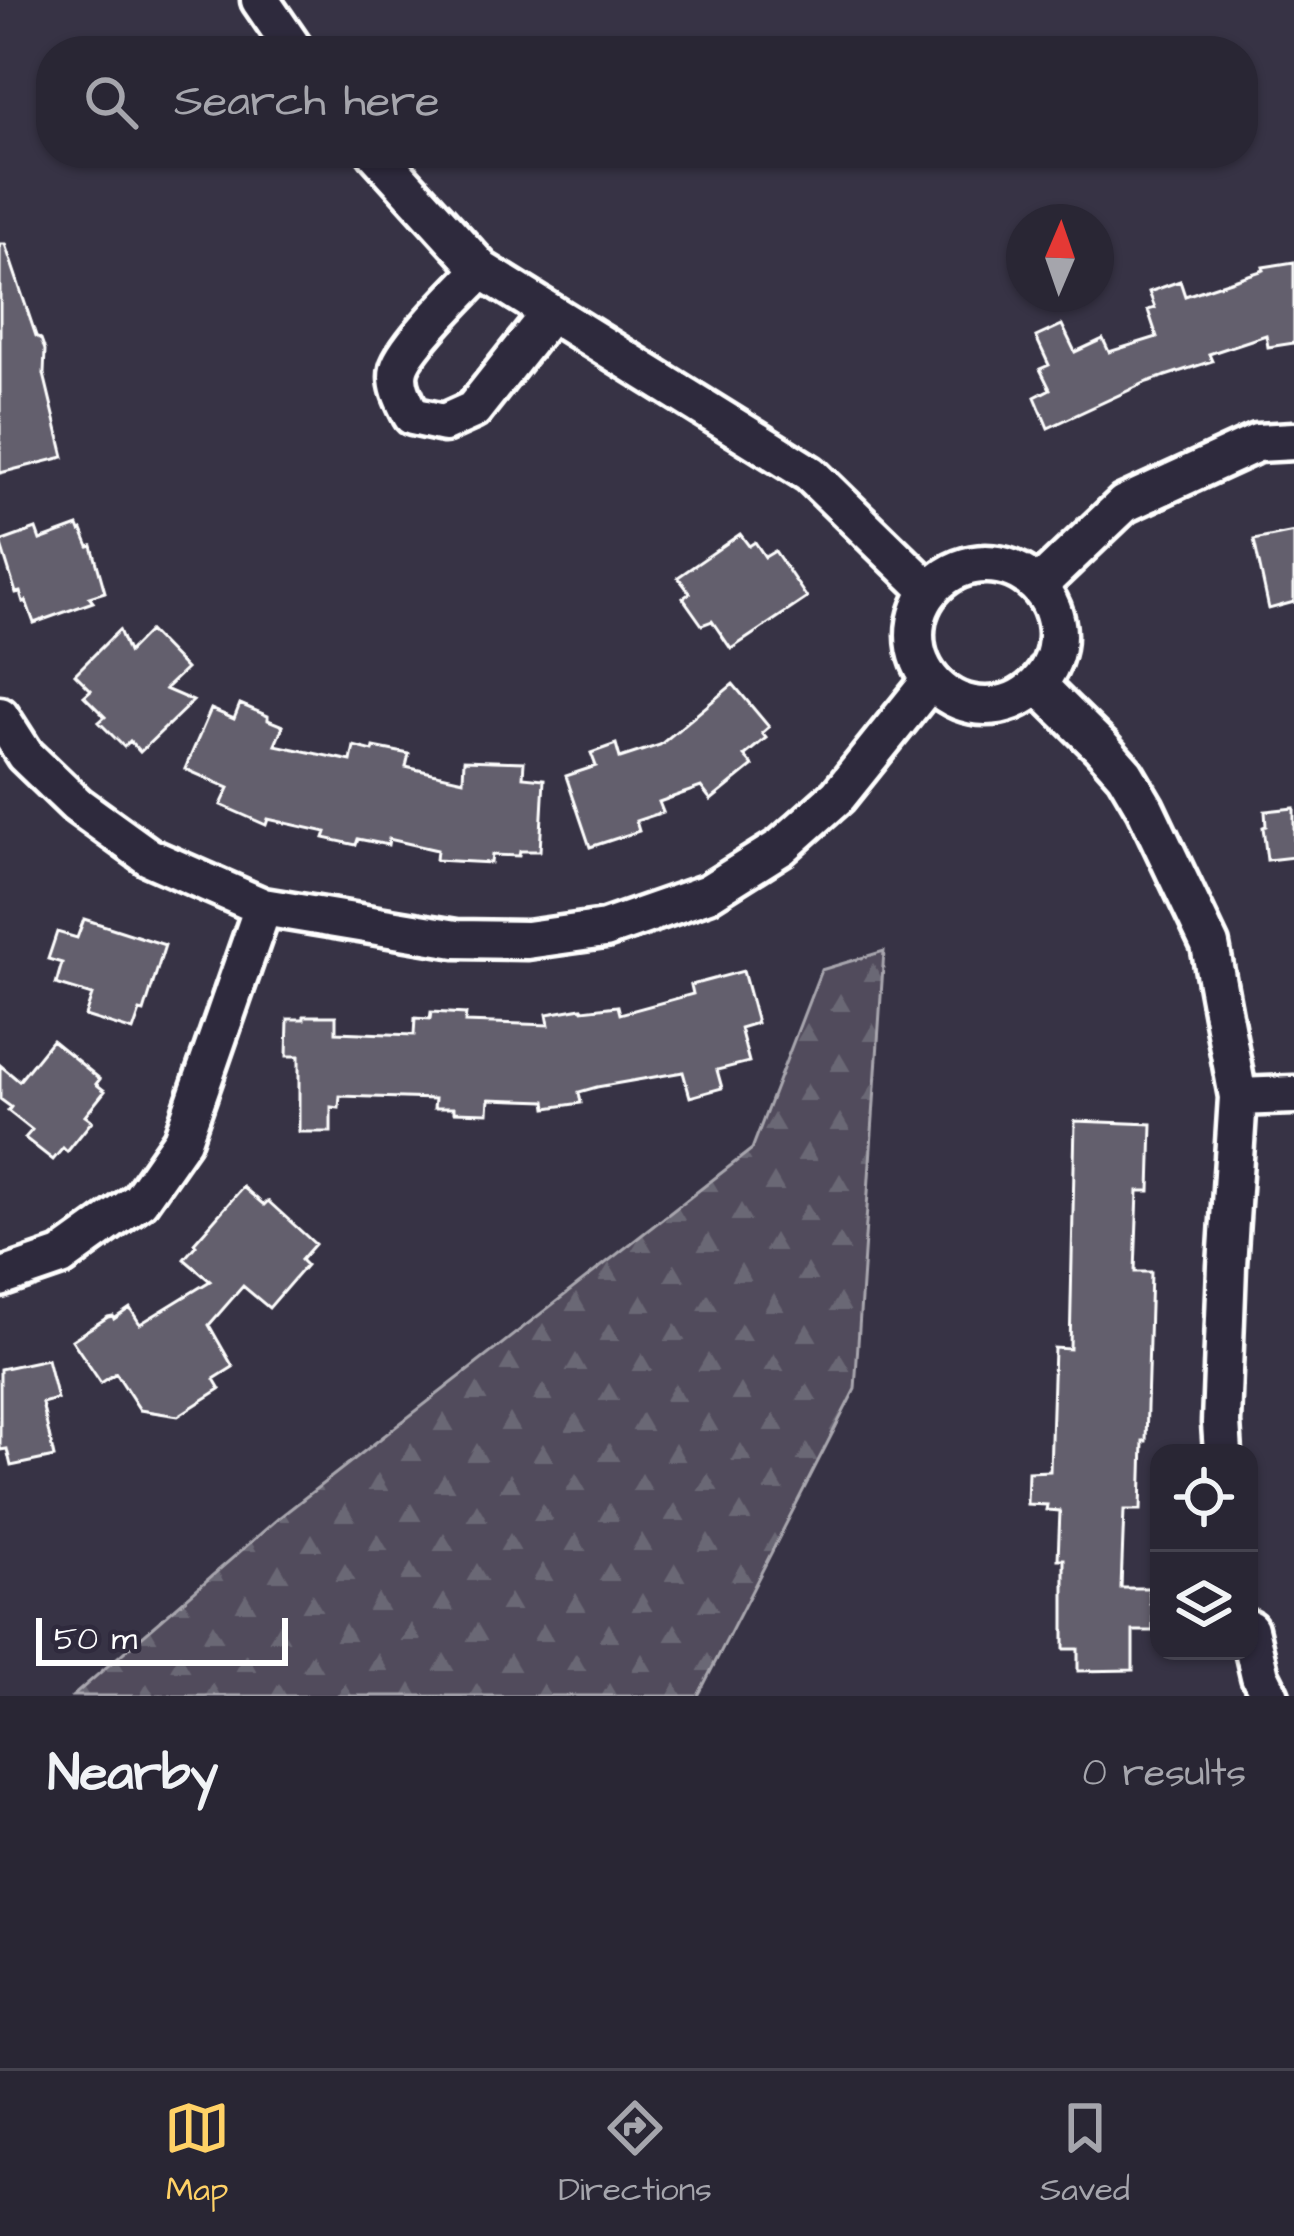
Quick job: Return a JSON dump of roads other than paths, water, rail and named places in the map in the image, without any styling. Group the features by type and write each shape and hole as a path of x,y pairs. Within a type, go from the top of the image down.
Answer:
{"street":[{"path":"260,0 285,36"},
{"path":"390,168 482,270 810,474 930,591"},
{"path":"482,270 428,328 399,368 401,393 412,416 444,423 473,410 549,314"},
{"path":"1037,586 1124,504 1257,443 1294,441"},
{"path":"994,565 1018,572 1037,586 1051,605 1057,627 1055,650 1038,685 1012,701 991,706 968,704 947,695 931,680 919,659 914,635 918,612 930,591 948,575 970,566 994,565"},
{"path":"0,716 26,755 77,806 149,857 263,907 456,939 527,940 605,929 708,893 782,847 838,796 931,680"},
{"path":"1038,685 1125,775 1210,944 1238,1097 1222,1444"},
{"path":"0,1278 61,1257 140,1200 182,1140 263,907"},
{"path":"1238,1097 1294,1095"},
{"path":"1256,1660 1270,1696"}]}
